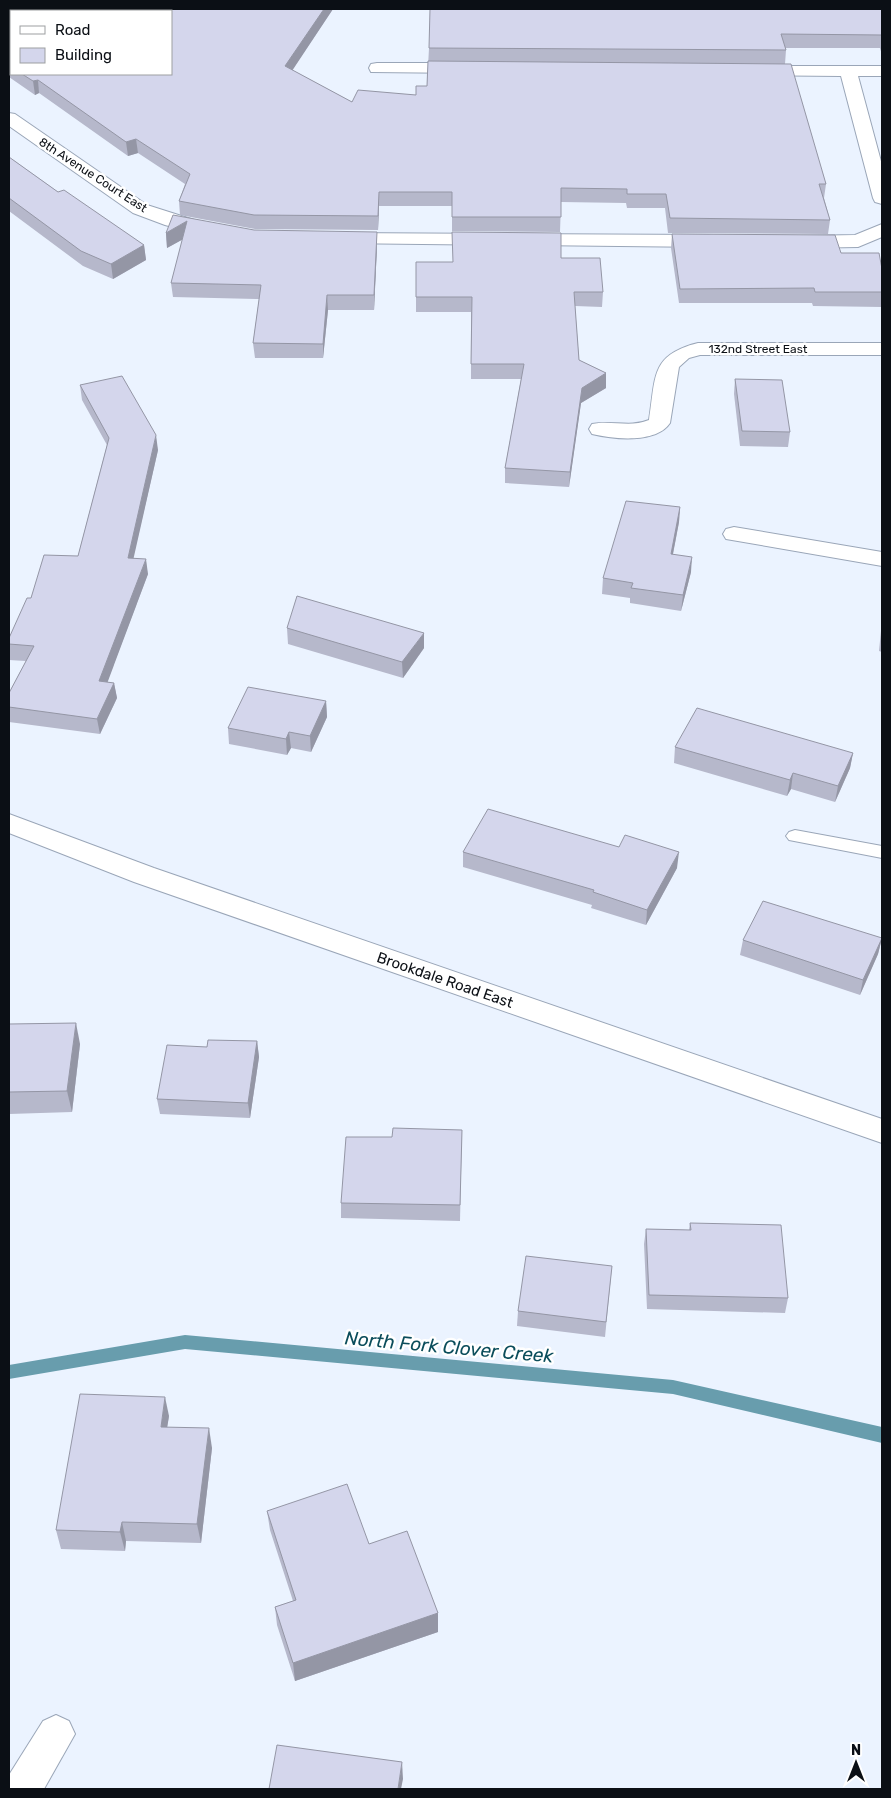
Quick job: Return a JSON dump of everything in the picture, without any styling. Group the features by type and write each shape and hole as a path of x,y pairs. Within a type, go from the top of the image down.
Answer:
{"street":[{"path":"377,68 485,69"},
{"path":"740,70 882,71"},
{"path":"848,71 882,198"},
{"name":"8th Avenue Court East","path":"9,118 140,209 182,224 227,233"},
{"path":"781,242 840,242 864,239 882,230"},
{"path":"318,238 722,242"},
{"name":"132nd Street East","path":"600,429 641,431 659,423 669,365 682,354 698,349 882,349"},
{"path":"734,534 882,559"},
{"name":"Brookdale Road East","path":"9,824 144,875 882,1131"},
{"path":"22,1789 56,1734"}],"lane":[{"path":"795,836 882,852"}],"building":[{"path":"9,9 324,9 285,66 352,102 358,90 416,95 416,86 427,86 428,61 791,64 826,184 819,184 830,220 670,218 666,194 627,194 627,189 561,188 561,217 452,217 452,192 379,192 378,216 254,215 179,201 190,174 136,139 126,142 38,80 33,81 24,75 172,75 172,10 10,10 9,65"},
{"path":"430,9 882,9 882,35 781,34 786,50 429,48"},
{"path":"9,157 58,192 64,190 144,245 111,264 81,251 9,198"},
{"path":"173,215 254,230 377,232 374,295 327,295 323,344 253,343 261,285 171,283 187,221 166,233"},
{"path":"452,232 561,233 561,258 600,258 603,292 574,292 579,360 606,373 582,388 570,472 505,468 524,364 471,364 472,297 416,297 416,262 453,262"},
{"path":"672,234 835,235 841,253 879,253 882,269 882,292 815,292 814,288 680,289"},
{"path":"122,376 156,435 128,558 146,559 99,681 114,683 97,719 9,707 9,693 34,646 9,644 9,638 27,598 31,598 44,555 78,556 109,438 80,385"},
{"path":"735,379 782,380 790,432 742,431"},
{"path":"626,501 680,507 671,554 692,557 683,595 631,588 633,583 603,578"},
{"path":"297,596 424,633 402,662 287,628"},
{"path":"248,687 326,701 310,736 289,732 286,739 228,728"},
{"path":"697,708 853,753 838,786 793,773 790,780 675,747"},
{"path":"488,809 619,847 625,835 679,852 647,910 593,892 594,890 463,852"},
{"path":"763,901 882,938 863,980 743,940"},
{"path":"76,1023 67,1091 9,1092 9,1024"},
{"path":"208,1040 257,1041 248,1103 157,1099 167,1045 207,1047"},
{"path":"393,1128 462,1130 460,1205 341,1203 346,1137 392,1137"},
{"path":"690,1223 781,1225 788,1298 649,1295 646,1229 691,1230"},
{"path":"526,1256 612,1266 606,1322 518,1311"},
{"path":"80,1394 165,1397 161,1427 209,1428 197,1524 122,1522 120,1532 56,1530"},
{"path":"347,1484 369,1544 407,1531 438,1613 293,1663 275,1607 296,1600 267,1511"},
{"path":"277,1745 402,1762 398,1789 269,1789"}],"waterway":[{"name":"North Fork Clover Creek","path":"9,1372 185,1342 673,1387 882,1435"}]}
